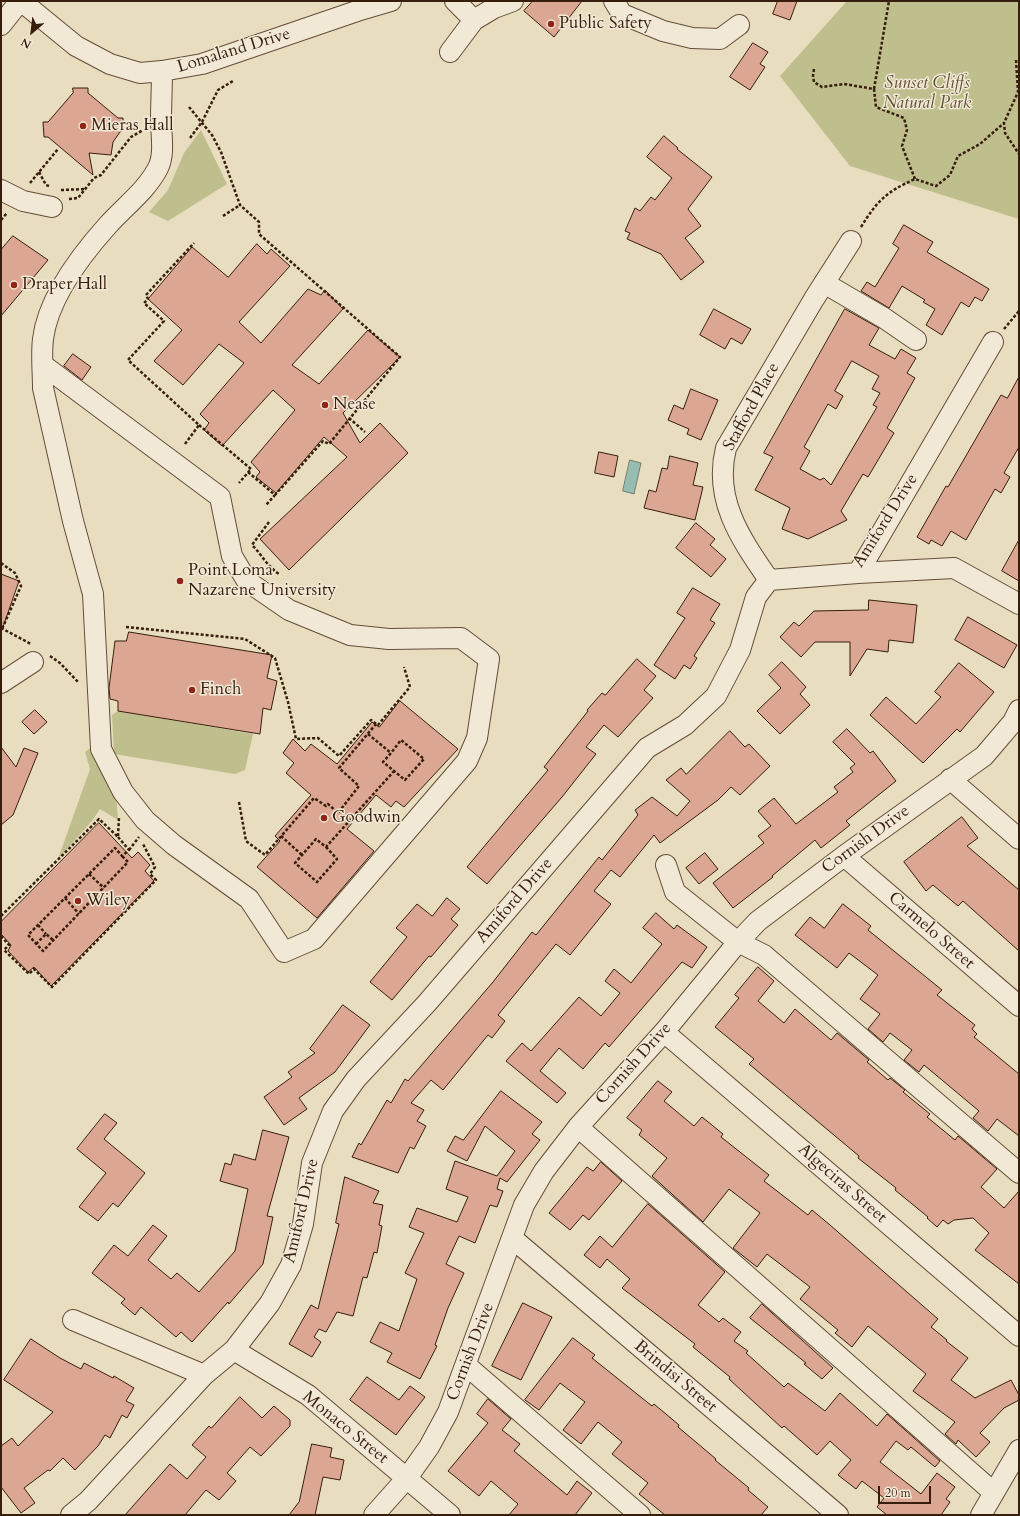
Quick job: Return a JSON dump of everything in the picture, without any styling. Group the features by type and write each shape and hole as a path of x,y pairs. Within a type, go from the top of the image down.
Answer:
{"street":[{"path":"1,25 20,1"},
{"name":"Lomaland Drive","path":"20,1 76,46 110,64 140,73 202,64 379,3"},
{"path":"455,1 474,20"},
{"path":"450,52 474,20 494,8 513,1"},
{"path":"614,1 622,14 663,31 692,38 720,39 739,25"},
{"path":"43,365 220,497 232,556 247,581 289,610 350,636 389,640 461,638 489,659 477,738 467,760 314,939 284,952 249,899 174,845 145,820 123,792 101,748 93,594 73,522 44,393 43,365 43,339 50,313 61,288 109,224 144,190 159,166 163,140 161,120 162,71"},
{"path":"1,190 23,202 59,198"},
{"name":"Stafford Place","path":"769,580 741,540 724,499 722,464 726,448 824,283 851,241"},
{"path":"824,283 884,318 916,340"},
{"name":"Amiford Drive","path":"72,1515 88,1501 204,1375 234,1350 270,1303 291,1265 303,1224 312,1163 333,1111 356,1079 427,1003 647,748 685,725 716,696 740,650 756,597 769,580 858,573 993,342"},
{"path":"858,573 954,568 1019,604"},
{"path":"1,683 33,662"},
{"name":"Cornish Drive","path":"374,1515 407,1478 429,1448 448,1412 467,1366 524,1205 544,1171 578,1127 664,1032 738,942 758,921 844,856 984,756 1013,722 1019,710"},
{"path":"950,779 1019,838"},
{"name":"Carmelo Street","path":"844,856 1019,1006"},
{"path":"666,865 675,892 738,942 764,955 1019,1173"},
{"name":"Algeciras Street","path":"664,1032 1019,1336"},
{"path":"578,1127 993,1492"},
{"name":"Brindisi Street","path":"512,1238 838,1515"},
{"path":"73,1320 204,1375"},
{"name":"Monaco Street","path":"234,1350 308,1395 450,1515"},
{"path":"467,1366 640,1515"},
{"path":"980,1515 1019,1450"}],"path":[{"path":"889,1 874,89 876,107 904,118 907,130 902,146 915,179"},
{"path":"851,241 874,207 892,189 915,179 936,186 950,175 958,156 980,144 1004,123 1018,92 1016,60"},
{"path":"814,69 812,76 814,82 822,87 844,84 874,89"},
{"path":"190,138 202,122 218,90 233,80"},
{"path":"189,106 212,135 221,152 240,205 259,222 259,234 400,357 329,444 323,441 266,505"},
{"path":"1004,123 1005,133 1019,154"},
{"path":"87,188 63,190 59,198 78,198 87,188 94,178 101,175 131,136 148,127"},
{"path":"27,186 58,148"},
{"path":"39,172 46,185 52,187"},
{"path":"223,216 240,205"},
{"path":"1,220 9,211"},
{"path":"194,243 146,296 148,299 144,303 164,321 128,360 199,425 251,468 239,483"},
{"path":"349,418 365,432"},
{"path":"185,444 199,425"},
{"path":"248,472 275,495"},
{"path":"269,522 252,545 267,565 279,574"},
{"path":"1,563 15,573 21,586 2,629"},
{"path":"126,626 245,639 275,658 288,702 296,739 318,738 339,756 371,720 376,724"},
{"path":"239,802 246,840 265,855 314,798 326,806 328,804 338,813 358,786 339,768 410,687 404,667"},
{"path":"368,734 391,753"},
{"path":"401,740 424,759 405,780 383,762 391,753 401,740"},
{"path":"326,847 394,770"},
{"path":"118,837 119,813"},
{"path":"1,917 99,819 129,850"},
{"path":"281,836 302,855"},
{"path":"1,936 9,945 4,950 29,974 34,970 52,987 156,880 150,874 156,868 139,837 129,850 122,856"},
{"path":"316,839 326,847 337,859 318,882 295,863 316,839"},
{"path":"115,848 122,856 128,862 43,951 28,935 115,848"},
{"path":"89,874 104,888"},
{"path":"65,898 78,914"},
{"path":"38,925 53,940"},
{"path":"36,944 46,934"}],"green space":[{"name":"Sunset Cliffs Natural Park","path":"847,1 1019,1 1019,219 850,166 780,76"},
{"path":"201,130 227,184 168,221 149,212 168,190 184,153"},
{"path":"118,711 253,734 245,770 235,774 114,754 112,715"},
{"path":"92,747 116,794 118,820 100,809 92,821 58,859 90,769 85,752"}],"water":[{"path":"630,460 641,463 634,494 623,491"}],"building":[{"name":"Public Safety","path":"533,1 582,1 554,37 524,11"},
{"path":"778,1 797,1 790,20 773,14"},
{"path":"753,43 768,52 760,64 765,67 750,90 730,77"},
{"name":"Mieras Hall","path":"73,88 88,88 88,93 118,118 123,118 123,130 113,142 111,155 89,153 93,175 48,137 44,137 43,122 48,122 73,93"},
{"path":"664,136 678,148 677,149 712,177 688,209 701,226 685,238 704,262 681,280 661,254 627,239 630,233 625,231 635,208 640,211 651,197 655,200 672,178 647,157"},
{"path":"904,225 933,242 927,252 989,289 982,301 975,297 969,307 961,302 942,335 926,325 935,309 923,302 925,300 902,286 889,308 861,291 867,282 875,287 899,248 893,244"},
{"name":"Draper Hall","path":"13,236 48,260 1,316 1,250"},
{"name":"Nease","path":"257,244 267,254 271,249 290,266 239,322 261,343 308,289 321,295 325,290 343,309 292,365 319,384 368,330 400,357 343,413 360,443 380,423 408,453 289,570 260,539 347,457 324,437 276,493 256,477 260,472 251,462 295,410 273,390 222,446 204,430 209,423 200,414 244,363 219,344 183,385 154,361 182,330 148,299 192,247 228,277"},
{"path":"714,309 751,329 742,344 731,338 725,349 700,335"},
{"path":"845,309 879,328 869,345 895,359 901,349 916,358 907,373 915,378 887,428 894,433 868,477 863,474 841,511 847,520 808,539 782,529 790,508 755,490 773,457 764,453","holes":["852,361 879,376 872,389 880,393 873,405 877,407 831,485 824,478 820,480 800,469 810,451 804,447 828,404 836,409 843,396 835,391"]},
{"path":"73,354 91,367 82,380 64,366"},
{"path":"1019,377 1019,447 1004,473 1010,477 1001,493 995,489 966,540 951,531 942,546 931,540 929,544 917,537 946,486 948,487 1001,395 1007,398"},
{"path":"691,389 718,400 701,440 687,434 689,429 668,420 674,405 683,409"},
{"path":"599,452 618,456 614,477 595,473"},
{"path":"670,456 698,463 693,485 703,487 695,520 644,508 649,490 656,492 662,468 667,469"},
{"path":"696,523 715,539 710,545 726,559 711,577 676,548"},
{"path":"1019,540 1019,581 1002,571"},
{"path":"1,574 19,581 3,627 1,627"},
{"path":"693,588 720,604 710,620 715,623 694,656 697,658 690,669 684,665 675,679 654,665 685,618 677,613"},
{"path":"869,600 917,605 913,643 889,640 888,652 867,649 850,676 850,642 815,642 801,657 780,637 794,622 799,626 814,611 868,610"},
{"path":"968,617 1017,645 1004,668 955,640"},
{"name":"Finch","path":"129,632 272,655 267,678 277,681 271,710 263,708 260,734 118,711 118,701 110,699 109,688 115,641 126,641"},
{"path":"637,659 656,676 644,690 653,698 618,737 604,725 586,747 596,754 562,797 487,884 467,867 548,770 544,767 588,711 587,710 602,693 605,695"},
{"path":"782,662 806,687 800,694 810,705 780,734 757,711 781,688 769,675"},
{"path":"959,663 994,692 960,732 957,729 923,763 870,715 886,697 916,724 941,697 935,692"},
{"name":"Goodwin","path":"400,701 458,749 404,807 396,801 391,807 376,795 347,829 374,851 317,918 257,867 280,841 275,836 311,795 286,773 294,763 283,753 293,739 305,751 311,744 337,764 372,722 379,727"},
{"path":"35,710 47,722 34,734 22,722"},
{"path":"847,729 870,753 873,751 896,781 846,821 850,825 821,848 815,840 772,876 773,877 733,908 713,883 764,843 758,836 771,826 758,811 774,798 796,824 838,792 834,787 853,772 850,768 855,764 833,742"},
{"path":"730,731 745,747 749,744 770,766 740,795 731,787 718,800 660,843 654,835 620,877 611,870 594,891 611,904 570,955 556,944 498,1015 505,1021 492,1038 488,1035 443,1090 431,1080 411,1103 424,1110 417,1121 426,1126 414,1149 410,1147 398,1173 352,1157 359,1143 361,1145 387,1100 391,1103 405,1079 408,1081 493,982 532,932 536,935 599,857 602,860 638,815 635,810 652,797 677,816 690,801 666,780 681,768 686,774"},
{"path":"1,747 16,767 24,748 38,753 13,815 1,825"},
{"path":"962,817 978,838 967,846 1019,890 1019,951 963,901 958,906 933,885 926,891 904,862"},
{"name":"Wiley","path":"99,823 132,858 138,852 150,865 145,871 154,881 51,986 34,967 28,972 8,951 11,945 1,934 1,922"},
{"path":"705,853 718,869 699,884 686,868"},
{"path":"447,898 460,909 451,919 458,925 431,957 429,956 392,1000 370,982 407,937 396,928 417,904 432,916"},
{"path":"843,904 871,926 868,930 942,990 937,995 975,1025 972,1029 977,1034 974,1037 1019,1074 1019,1136 997,1119 988,1131 973,1118 979,1111 924,1065 919,1072 904,1060 912,1050 890,1033 883,1042 868,1029 880,1014 860,999 878,975 849,953 837,968 795,935 810,917 824,928"},
{"path":"656,913 674,929 677,925 707,947 692,968 682,962 609,1047 605,1043 583,1069 559,1048 540,1071 566,1093 557,1103 506,1061 522,1043 531,1051 579,997 601,1016 620,993 605,981 614,969 631,983 662,944 643,928"},
{"path":"758,967 774,981 758,1001 784,1023 795,1009 831,1040 837,1033 869,1060 867,1062 888,1080 890,1078 905,1090 903,1092 930,1114 927,1117 955,1140 958,1136 997,1169 981,1187 1004,1208 1019,1191 1019,1284 975,1250 989,1233 973,1218 954,1220 948,1224 943,1220 937,1227 927,1218 928,1217 895,1190 896,1188 858,1158 859,1156 749,1064 754,1059 715,1027 739,998 735,995"},
{"path":"343,1005 370,1025 335,1072 299,1098 307,1109 284,1125 264,1097 292,1077 288,1072 315,1053 310,1049"},
{"path":"658,1081 672,1092 664,1101 694,1126 702,1117 723,1134 721,1137 769,1175 764,1181 808,1215 812,1210 938,1319 931,1327 968,1358 951,1380 975,1398 1011,1380 1019,1395 1019,1400 1004,1408 980,1433 990,1442 976,1457 958,1440 956,1444 945,1434 955,1422 913,1391 926,1374 868,1326 852,1347 835,1333 838,1330 800,1299 810,1287 767,1254 757,1267 733,1248 760,1213 729,1189 703,1222 652,1176 667,1158 639,1135 642,1130 627,1118"},
{"path":"501,1091 542,1122 532,1134 540,1140 507,1182 500,1178 497,1189 503,1191 497,1207 490,1205 475,1243 459,1236 446,1264 464,1273 448,1308 435,1345 437,1346 420,1379 387,1362 392,1353 370,1342 380,1322 399,1331 417,1279 405,1273 424,1233 409,1227 417,1208 457,1222 468,1197 446,1189 455,1161 497,1176 515,1151 485,1126 467,1161 447,1151 455,1136 463,1140"},
{"path":"105,1114 117,1123 104,1139 145,1173 118,1207 113,1203 98,1221 79,1207 106,1173 77,1149"},
{"path":"263,1130 289,1137 267,1216 273,1217 263,1264 229,1304 228,1302 192,1342 181,1332 176,1337 141,1307 135,1315 121,1303 125,1299 92,1273 114,1245 128,1256 153,1225 167,1236 148,1260 171,1279 177,1273 199,1292 235,1251 248,1189 220,1181 225,1163 231,1165 234,1154 255,1160"},
{"path":"601,1162 622,1181 589,1220 583,1215 570,1230 549,1213 587,1167 593,1171"},
{"path":"345,1177 379,1191 373,1203 383,1205 379,1225 382,1226 377,1253 374,1252 367,1278 363,1277 353,1316 337,1312 326,1332 319,1329 314,1337 321,1342 312,1357 289,1344 311,1305 318,1309 339,1224 336,1223"},
{"path":"648,1204 725,1272 698,1305 719,1322 723,1318 741,1332 734,1341 748,1351 746,1353 784,1387 788,1383 825,1411 840,1393 877,1426 887,1414 940,1461 935,1467 911,1447 908,1450 896,1441 880,1462 921,1494 937,1473 955,1487 946,1499 950,1502 941,1515 887,1515 877,1507 884,1498 862,1481 856,1489 838,1475 851,1460 830,1441 817,1455 784,1426 782,1428 729,1379 730,1377 693,1347 695,1344 622,1288 630,1279 607,1259 600,1268 584,1255 600,1236 612,1247"},
{"path":"523,1303 552,1317 521,1380 492,1366"},
{"path":"762,1304 833,1368 822,1379 804,1364 806,1363 750,1318"},
{"path":"573,1338 595,1355 592,1358 652,1406 654,1404 679,1425 678,1427 716,1459 715,1460 749,1488 748,1490 768,1507 761,1515 665,1515 639,1494 648,1483 612,1454 622,1442 598,1422 581,1444 563,1430 585,1402 560,1383 539,1410 525,1400"},
{"path":"31,1339 60,1358 81,1369 84,1363 113,1378 114,1376 134,1388 126,1401 134,1405 127,1418 122,1415 110,1438 105,1435 98,1446 75,1470 63,1458 50,1471 48,1470 24,1488 35,1503 21,1513 1,1487 1,1446 12,1438 18,1446 53,1412 4,1380"},
{"path":"367,1377 399,1400 410,1386 425,1397 396,1435 350,1400"},
{"path":"240,1397 262,1418 274,1406 290,1420 290,1426 261,1456 250,1447 227,1473 236,1481 219,1500 206,1490 185,1515 125,1515 170,1464 187,1479 206,1457 192,1445 209,1426 211,1428"},
{"path":"488,1399 511,1419 502,1430 520,1444 514,1451 567,1495 577,1481 592,1493 575,1515 509,1515 518,1504 491,1481 479,1496 448,1471 488,1423 477,1414"},
{"path":"312,1444 332,1448 330,1457 344,1460 340,1480 323,1477 315,1515 289,1515 299,1502"}],"place":[{"name":"Public Safety","path":"551,24"},
{"name":"Mieras Hall","path":"83,126"},
{"name":"Draper Hall","path":"14,285"},
{"name":"Nease","path":"325,405"},
{"name":"Point Loma Nazarene University","path":"180,581"},
{"name":"Finch","path":"192,690"},
{"name":"Goodwin","path":"324,818"},
{"name":"Wiley","path":"78,901"}]}
